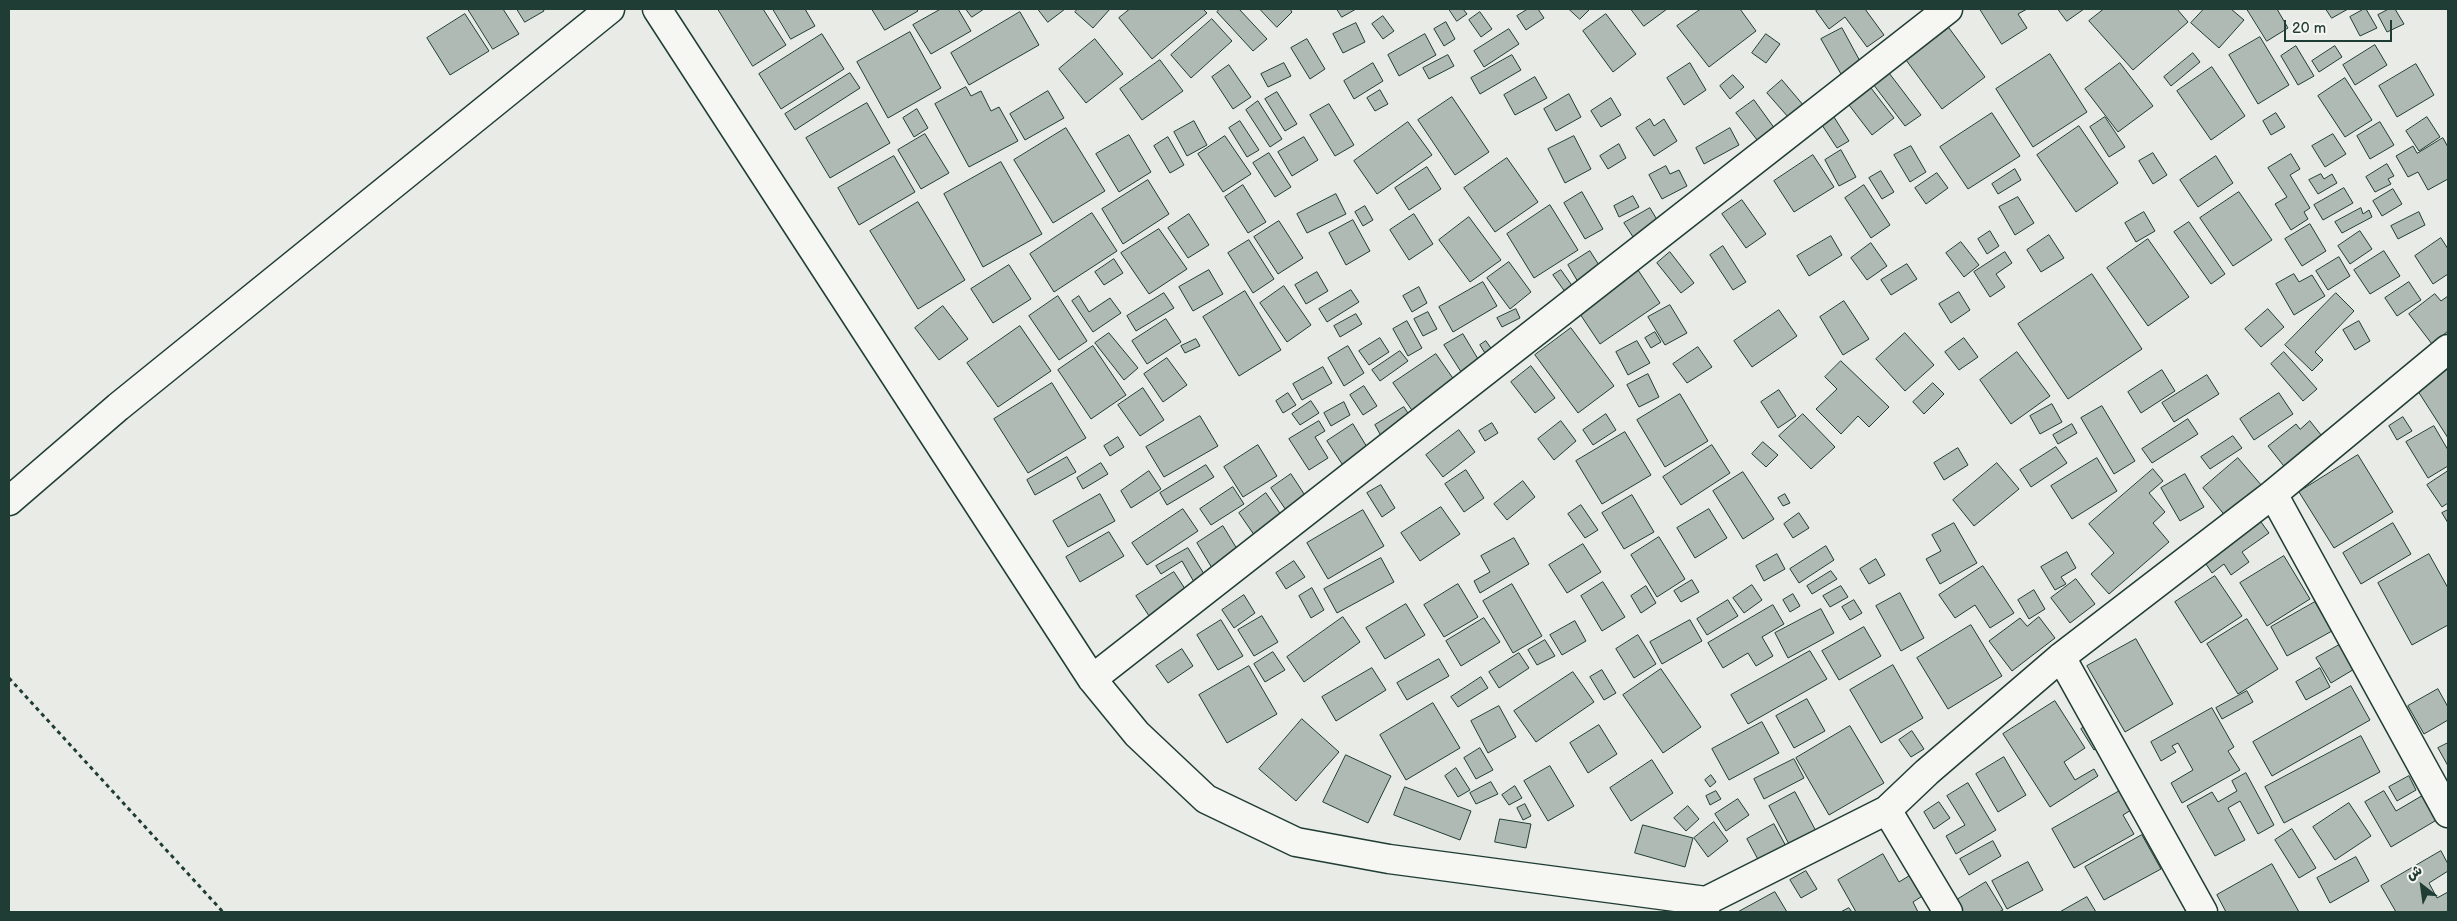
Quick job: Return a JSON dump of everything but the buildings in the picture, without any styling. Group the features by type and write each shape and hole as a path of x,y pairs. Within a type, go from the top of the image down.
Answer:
{"street":[{"path":"9,501 118,406 610,9"},
{"path":"657,9 1092,679 1137,734 1206,799 1296,842 1389,859 1705,907 1887,810 1927,772 2062,657 2273,494 2448,349"},
{"path":"1092,679 1948,9"},
{"path":"2273,494 2448,813"},
{"path":"2062,657 2203,912"},
{"path":"1887,810 1948,912"}],"path":[{"path":"9,678 223,912"}]}
